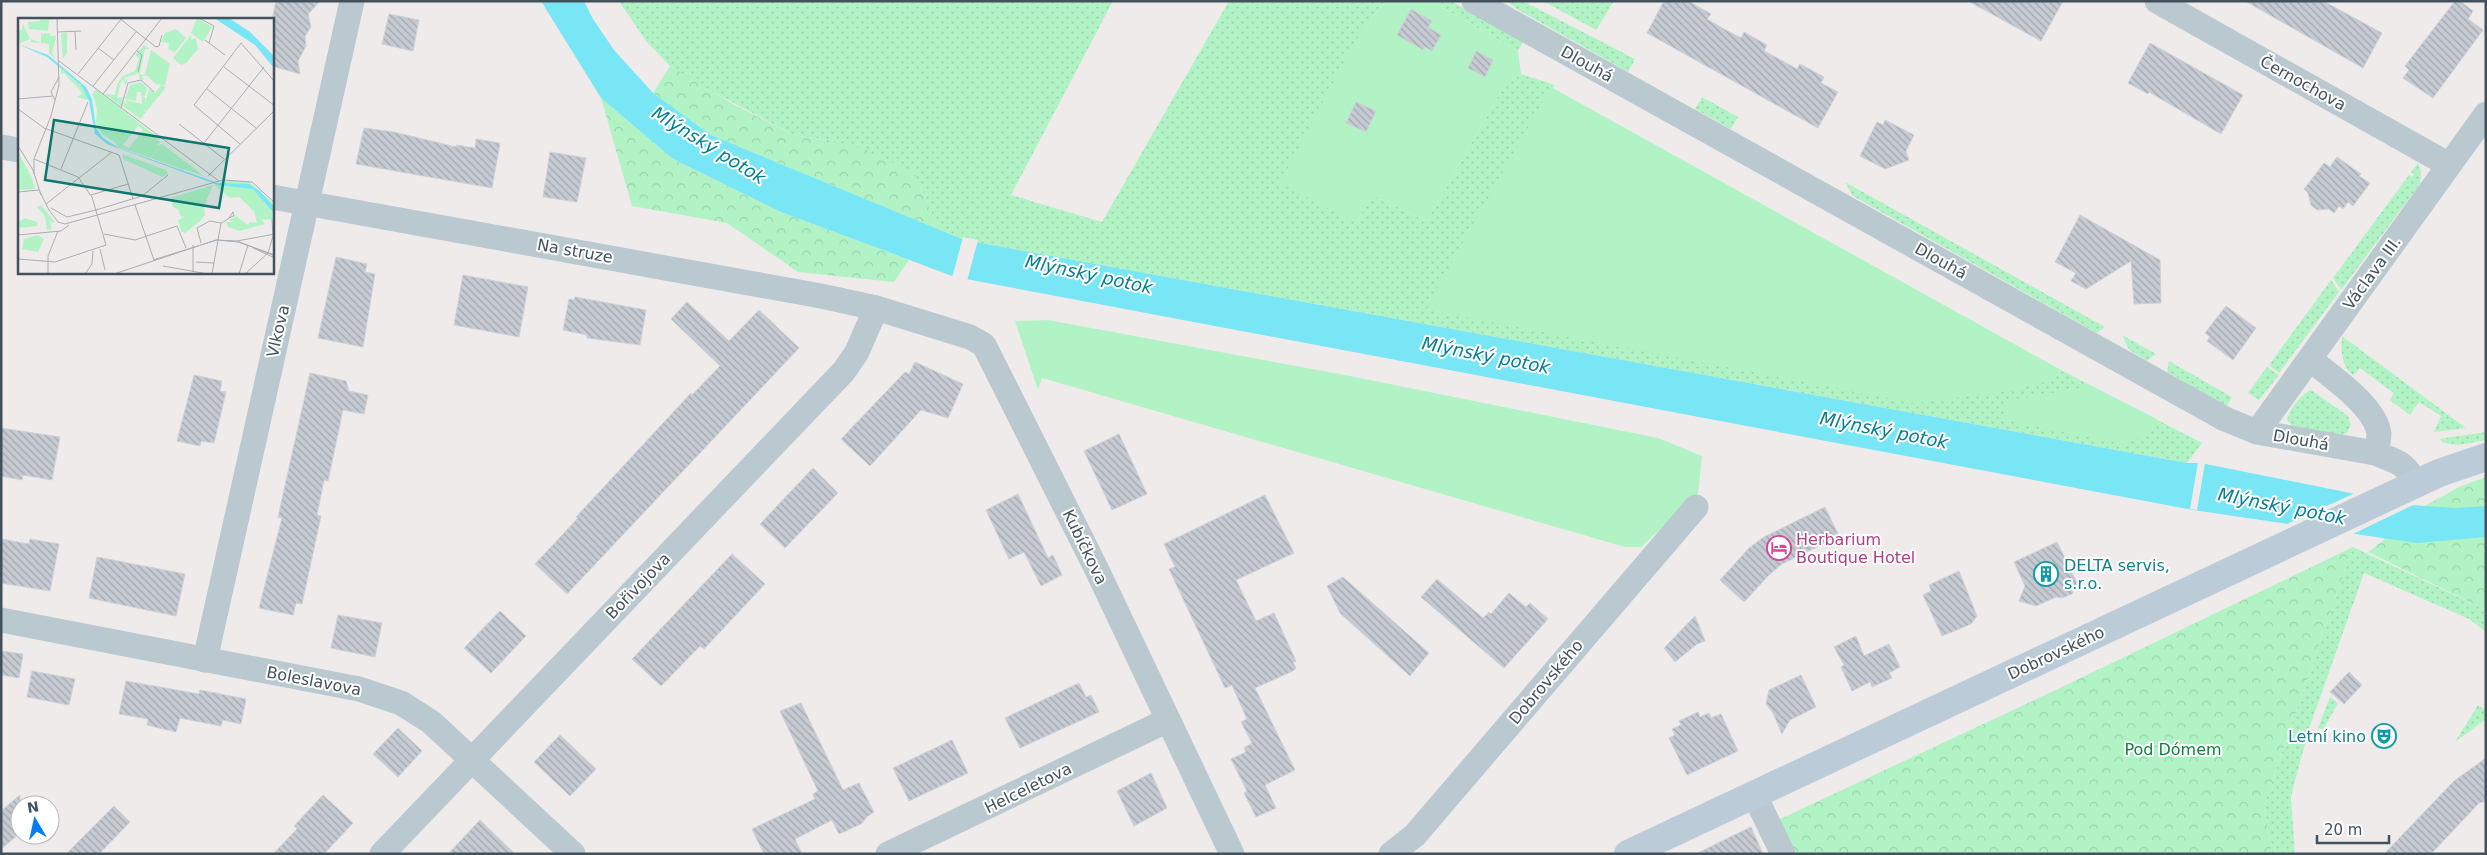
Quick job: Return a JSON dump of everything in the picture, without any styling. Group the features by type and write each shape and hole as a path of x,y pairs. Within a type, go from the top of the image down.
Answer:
{"main road":[{"name":"Dobrovského","path":"1628,854 2382,499 2439,473 2486,457"}],"street":[{"name":"Vlkova","path":"204,660 352,1"},
{"name":"Dlouhá","path":"1474,1 2225,419 2257,432 2376,453 2405,465 2416,484"},
{"name":"Černochova","path":"2157,1 2449,165"},
{"name":"Václava III.","path":"2257,432 2486,114"},
{"path":"1,147 18,150"},
{"name":"Na struze","path":"274,196 876,308"},
{"name":"Kubíčkova","path":"876,308 970,337 984,345 1096,568 1232,854"},
{"name":"Bořivojova","path":"382,854 844,371 857,352 876,308"},
{"path":"2310,359 2362,403 2374,419 2379,436 2376,453"},
{"name":"Dobrovského","path":"1391,854 1415,835 1696,507"},
{"name":"Boleslavova","path":"1,620 358,689 389,698 431,722 573,854"},
{"name":"Helceletova","path":"888,854 1168,720"},
{"path":"1754,794 1783,854"}],"green space":[{"path":"619,1 1113,1 1011,195 1102,222 1229,1 1385,1 1353,45 1356,223 1372,195 1427,221 1504,86 1521,74 1555,85 1428,310 2052,380 2061,370 2202,443 2187,463 964,240 939,230 914,172 830,140 796,136 694,82 670,66 646,41"},
{"path":"1385,1 1431,1 1518,51 1521,74 1504,86 1427,221 1372,195 1356,223 1280,183 1353,45"},
{"path":"1431,1 1451,1 1523,41 1518,51"},
{"path":"1507,1 1523,1 1635,59 1628,72 1517,9"},
{"path":"1543,1 1614,1 1596,30"},
{"path":"670,66 733,104 796,136 830,140 864,149 914,172 939,230 711,135 653,93"},
{"path":"1551,87 2061,370 2052,380 2011,391 1915,403 1427,310 1434,294"},
{"path":"1702,97 1738,117 1731,129 1695,109"},
{"path":"601,98 673,159 781,212 909,260 894,282 798,272 727,223 632,206"},
{"path":"2418,163 2421,171 2420,184 2341,290 2333,278 2409,175 2412,177 2414,174 2411,172"},
{"path":"1845,182 2105,327 2097,333 1853,196"},
{"path":"2331,280 2339,292 2279,373 2269,365"},
{"path":"1048,320 1350,376 1658,438 1702,456 1698,494 1641,547 1625,547 1042,378 1038,390 1015,321"},
{"path":"2122,335 2156,354 2147,361 2129,350"},
{"path":"2342,336 2466,428 2434,432 2441,416 2419,402 2410,415 2390,400 2394,393 2360,368 2353,375 2344,363"},
{"path":"2169,361 2232,397 2227,406 2167,372"},
{"path":"2267,367 2279,375 2259,400 2248,393"},
{"path":"2091,386 2157,419 2146,435 2123,444 2004,420 2003,402"},
{"path":"2311,390 2348,416 2351,425 2347,433 2342,435 2293,427 2287,420 2296,402"},
{"path":"2486,432 2486,440 2455,445 2439,439"},
{"path":"2486,477 2486,610 2368,552 2383,541 2389,526 2459,487"},
{"path":"2353,547 2486,610 2486,632 2469,619 2364,573 2310,726 2294,784 2291,798 2295,854 2272,854 2264,805"},
{"name":"Pod Dómem","path":"2353,547 2264,805 2272,854 1794,854 1778,820 2060,688"},
{"path":"2330,697 2338,703 2323,730 2318,728"},
{"path":"2478,705 2486,710 2486,719 2455,742"}],"water":[{"name":"Mlýnský potok","path":"541,1 584,1 593,19 614,50 653,93 711,135 964,240 2187,463 2201,463 2410,505 2455,508 2486,506 2486,537 2417,543 2193,510 955,277 781,212 673,159 601,98"}],"pier":[{"path":"963,237 978,240 967,281 952,278"},
{"path":"2198,462 2205,463 2197,510 2190,509"},
{"path":"2355,493 2415,504 2351,535 2285,525"}],"building":[{"path":"276,1 320,1 308,14 311,27 305,36 306,46 298,61 300,74 274,67 274,18 272,18"},
{"path":"1664,1 1688,1 1711,14 1707,19 1724,29 1741,38 1744,32 1767,45 1764,51 1797,69 1800,64 1824,77 1821,83 1838,92 1818,128 1647,33"},
{"path":"1968,1 2063,1 2041,41"},
{"path":"2245,1 2323,1 2382,33 2363,68"},
{"path":"2455,1 2460,1 2473,11 2468,19 2483,30 2433,98 2403,78 2409,70 2405,66"},
{"path":"1411,9 1432,21 1428,27 1441,35 1432,51 1425,47 1423,50 1397,35"},
{"path":"389,14 419,20 413,51 382,44"},
{"path":"2150,43 2243,95 2221,134 2149,92 2148,94 2128,83"},
{"path":"1476,51 1493,60 1485,77 1468,68"},
{"path":"1356,102 1376,111 1366,132 1346,123"},
{"path":"1885,120 1914,135 1906,151 1909,160 1885,169 1860,156 1877,122 1883,125"},
{"path":"364,128 394,132 456,147 456,145 475,148 476,139 500,143 492,188 356,164"},
{"path":"550,152 586,158 577,202 543,197"},
{"path":"2337,157 2370,183 2353,206 2348,202 2343,209 2339,206 2334,213 2329,209 2317,210 2311,205 2308,193 2304,189 2324,163 2330,167"},
{"path":"2080,215 2160,260 2161,303 2134,304 2131,261 2086,289 2071,281 2076,273 2055,262"},
{"path":"336,257 367,264 365,272 375,274 363,347 318,338"},
{"path":"463,275 528,287 519,337 454,325"},
{"path":"575,297 646,310 640,345 587,338 587,335 563,330 569,299 574,300"},
{"path":"687,302 729,341 759,310 799,348 567,594 535,564 691,393 692,395 720,366 671,319"},
{"path":"2226,306 2256,328 2233,360 2207,341 2210,337 2205,333"},
{"path":"915,362 963,384 948,418 921,410 870,466 841,439 905,372 909,374"},
{"path":"310,373 346,381 349,391 368,395 364,414 343,410 328,481 324,480 317,515 321,516 302,604 296,603 293,615 259,608 282,518 278,517"},
{"path":"194,375 222,381 220,391 226,392 214,443 201,441 200,446 177,441"},
{"path":"1,428 60,437 52,480 23,475 22,480 1,476"},
{"path":"1119,434 1147,494 1112,510 1084,451"},
{"path":"813,468 838,493 785,548 760,524"},
{"path":"1018,494 1048,558 1053,555 1062,575 1041,586 1024,552 1009,559 986,510"},
{"path":"1265,495 1294,553 1236,580 1256,621 1274,613 1296,661 1293,662 1296,668 1293,671 1255,688 1295,770 1265,785 1276,808 1256,817 1244,793 1247,791 1231,759 1246,752 1244,748 1252,743 1241,722 1247,719 1232,685 1225,688 1169,569 1175,567 1164,544"},
{"path":"1825,507 1839,536 1782,564 1744,602 1720,580 1749,548 1764,537"},
{"path":"1,539 29,544 30,539 59,544 50,591 1,583"},
{"name":"DELTA servis, s.r.o.","path":"2057,542 2077,583 2072,594 2062,598 2056,597 2036,606 2019,601 2025,586 2014,562"},
{"path":"732,554 765,584 704,649 700,646 661,686 632,659"},
{"path":"97,557 185,574 176,616 89,598"},
{"path":"1959,571 1977,616 1971,624 1942,636 1923,595 1931,591 1929,585"},
{"path":"1343,577 1429,653 1410,676 1340,613 1327,586"},
{"path":"1437,579 1483,618 1489,612 1491,614 1509,593 1526,607 1530,603 1548,619 1504,668 1421,597"},
{"path":"500,611 526,636 491,673 464,648"},
{"path":"338,615 382,623 375,657 331,648"},
{"path":"1695,616 1705,641 1697,644 1675,662 1664,648"},
{"path":"1856,636 1864,656 1889,644 1900,667 1889,673 1892,678 1872,687 1870,682 1852,691 1841,667 1844,665 1834,647"},
{"path":"1,651 23,654 19,678 1,675"},
{"path":"32,671 75,679 69,705 27,697"},
{"path":"2349,672 2362,685 2344,704 2330,692"},
{"path":"1801,675 1816,707 1790,720 1782,734 1773,713 1766,704 1769,690"},
{"path":"126,681 199,694 200,690 246,699 241,724 223,720 221,726 180,718 176,732 147,725 148,719 119,714"},
{"path":"1079,683 1086,697 1091,695 1099,712 1020,748 1005,718"},
{"path":"801,703 843,790 859,783 874,812 861,824 839,834 832,820 795,839 802,854 764,854 752,829 815,799 813,794 818,791 780,711"},
{"path":"1698,712 1700,717 1709,713 1711,718 1721,714 1738,751 1687,775 1669,738 1675,735 1672,729 1681,725 1679,721"},
{"path":"398,728 422,751 398,777 373,754"},
{"path":"560,735 596,769 570,796 534,762"},
{"path":"952,740 968,773 909,801 893,768"},
{"path":"2486,758 2486,801 2479,803 2431,854 2384,854 2454,781"},
{"path":"1151,773 1167,808 1134,826 1117,791"},
{"path":"323,795 353,823 324,854 273,854 297,829 294,826"},
{"path":"10,803 10,841 1,849 1,811"},
{"path":"114,806 130,822 99,854 66,854"},
{"path":"480,820 515,854 448,854"},
{"path":"1751,827 1763,854 1696,854 1728,838"}],"place":[{"name":"Herbarium Boutique Hotel","path":"1779,548"},
{"name":"DELTA servis, s.r.o.","path":"2046,574"},
{"name":"Letní kino","path":"2384,736"}]}
